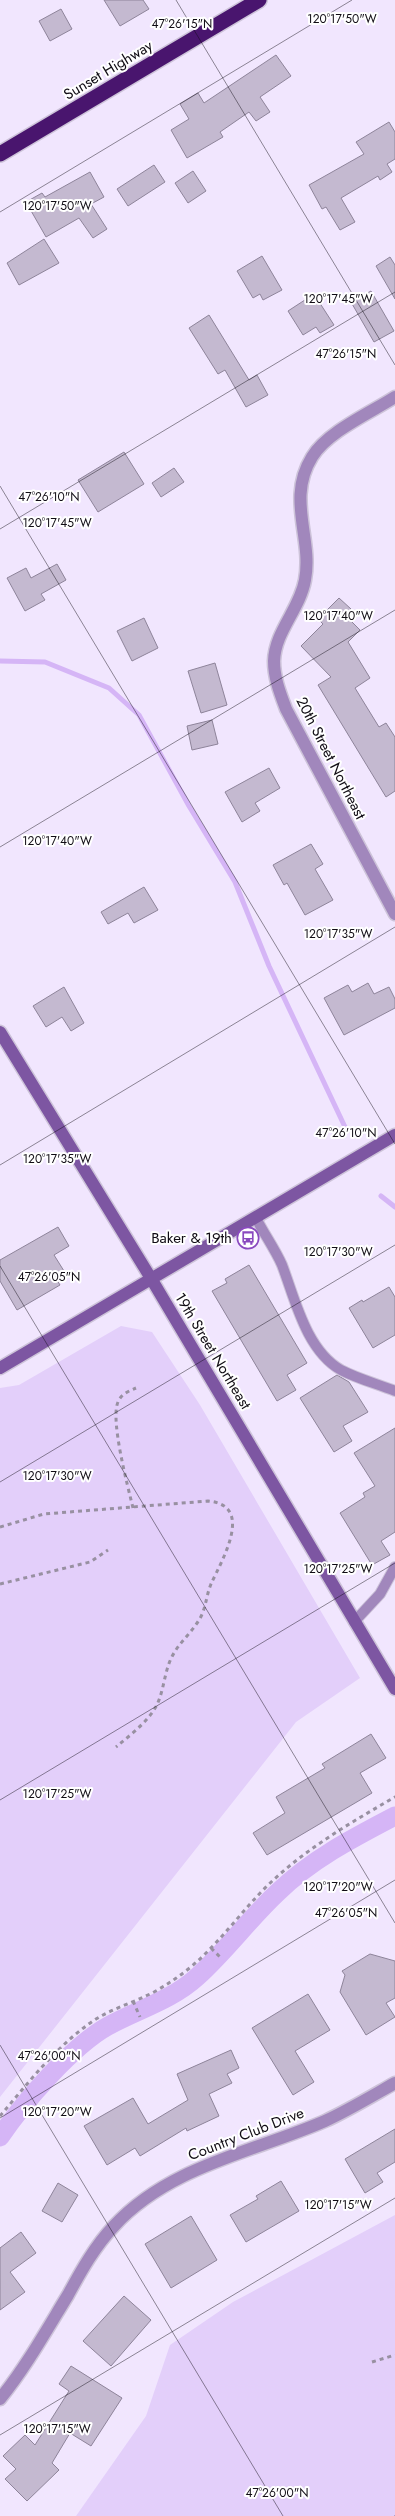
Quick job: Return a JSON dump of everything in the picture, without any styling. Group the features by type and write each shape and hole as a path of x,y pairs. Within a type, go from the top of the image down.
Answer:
{"highway":[{"name":"Sunset Highway","path":"0,154 259,0"}],"street":[{"name":"20th Street Northeast","path":"395,398 328,440 312,456 302,478 300,507 306,579 300,597 276,644 274,662 276,683 286,709 395,914"},
{"name":"19th Street Northeast","path":"0,1032 152,1280 395,1689"},
{"path":"0,1368 152,1280 395,1134"},
{"name":"Country Club Drive","path":"0,2399 39,2344 88,2259 114,2226 129,2211 157,2192 203,2166 326,2121 395,2083"}],"lane":[{"path":"256,1218 281,1265 299,1316 328,1360 341,1370 395,1391"},
{"path":"354,1622 380,1594 395,1567"}],"path":[{"path":"133,1508 120,1447 116,1408 119,1399 136,1388"},
{"path":"0,1527 44,1514 208,1501 222,1502 228,1508 232,1518 232,1533 199,1620 174,1652 166,1669 159,1701 140,1726 116,1747"},
{"path":"0,1584 90,1562 108,1550"},
{"path":"0,2116 33,2077 83,2028 175,1979 211,1948 267,1886 302,1855 331,1834 395,1797"},
{"path":"211,1948 221,1958"},
{"path":"133,2001 140,2017"},
{"path":"372,2362 395,2355"}],"shaded area":[{"path":"121,1326 152,1332 200,1405 360,1678 296,1722 0,2097 0,1388 19,1385"},
{"path":"395,2215 395,2516 76,2516 146,2416 170,2345 233,2302"}],"building":[{"path":"104,0 143,0 149,9 120,26"},
{"path":"61,9 72,29 50,41 39,21"},
{"path":"276,55 291,76 260,97 270,112 256,121 249,112 220,132 223,137 187,158 171,130 189,119 180,104 198,93 204,103"},
{"path":"389,122 395,132 395,159 387,164 392,172 380,180 378,176 341,198 355,222 340,230 326,207 322,209 309,185 364,154 356,142"},
{"path":"154,165 165,182 128,206 117,189"},
{"path":"193,171 206,191 188,203 175,183"},
{"path":"90,172 104,197 91,204 107,229 93,238 79,218 46,237 26,202 42,193 45,197"},
{"path":"44,239 59,263 19,285 7,263"},
{"path":"262,256 282,290 263,300 260,294 253,298 237,271"},
{"path":"390,257 395,265 395,299 376,266"},
{"path":"371,291 394,331 374,342 351,302"},
{"path":"314,294 334,325 320,333 316,327 303,335 288,311"},
{"path":"209,315 249,380 257,375 268,395 246,407 225,370 218,374 189,328"},
{"path":"124,452 144,484 98,512 78,480"},
{"path":"174,468 184,482 161,497 152,483"},
{"path":"57,564 66,580 41,594 45,600 25,611 7,578 26,568 31,578"},
{"path":"339,598 351,609 345,615 360,630 348,642 370,678 355,688 379,727 386,723 395,737 395,791 386,797 318,685 331,677 301,646 323,624 318,619"},
{"path":"144,618 158,648 132,661 117,631"},
{"path":"215,663 227,705 201,713 188,671"},
{"path":"212,720 218,744 192,750 187,726"},
{"path":"269,768 280,788 255,803 260,811 242,822 225,792"},
{"path":"311,844 323,864 315,869 333,900 305,915 287,883 284,885 273,865"},
{"path":"144,887 158,910 134,923 128,913 108,924 101,912"},
{"path":"368,983 374,994 389,987 395,999 395,1008 344,1035 324,998 348,985 352,992"},
{"path":"64,987 84,1023 71,1031 62,1017 46,1027 33,1006"},
{"path":"58,1227 69,1246 54,1255 64,1271 55,1277 60,1285 17,1310 0,1281 0,1260"},
{"path":"249,1265 307,1363 287,1375 296,1390 277,1401 212,1291 227,1283 225,1279"},
{"path":"389,1287 395,1297 395,1335 373,1348 349,1308"},
{"path":"337,1375 349,1382 368,1412 343,1426 352,1441 334,1452 300,1398"},
{"path":"395,1428 395,1532 381,1541 390,1555 372,1565 340,1513 365,1497 363,1493 375,1486 354,1453"},
{"path":"371,1734 386,1758 360,1773 372,1793 267,1855 253,1833 285,1813 276,1797 325,1768 322,1764"},
{"path":"370,1954 395,1961 395,1998 386,2003 395,2017 366,2035 340,1992 345,1975 342,1971"},
{"path":"308,1994 330,2030 295,2051 314,2082 293,2095 252,2028"},
{"path":"231,2050 239,2068 227,2074 232,2083 209,2094 219,2116 187,2131 186,2128 140,2156 135,2148 107,2165 84,2126 133,2098 148,2124 188,2100 177,2074"},
{"path":"395,2129 395,2162 377,2173 383,2182 365,2193 345,2159"},
{"path":"281,2181 299,2211 246,2242 230,2215 258,2199 256,2196"},
{"path":"58,2183 78,2195 62,2222 42,2211"},
{"path":"191,2216 217,2260 171,2288 145,2244"},
{"path":"21,2232 36,2253 10,2272 25,2292 0,2310 0,2248"},
{"path":"124,2296 151,2320 111,2366 83,2341"},
{"path":"71,2366 122,2398 91,2446 70,2433 52,2463 59,2470 27,2501 5,2479 16,2469 3,2456 25,2435 35,2445 69,2391 59,2384"}],"waterway":[{"path":"0,661 45,662 109,688 139,715 189,806 235,882 269,966 345,1127"},
{"path":"381,1196 395,1207"},
{"path":"0,2137 49,2076 79,2047 108,2026 166,1998 187,1985 218,1957 267,1902 291,1880 333,1850 395,1816"}],"place":[{"name":"Baker & 19th","path":"248,1238"}]}
